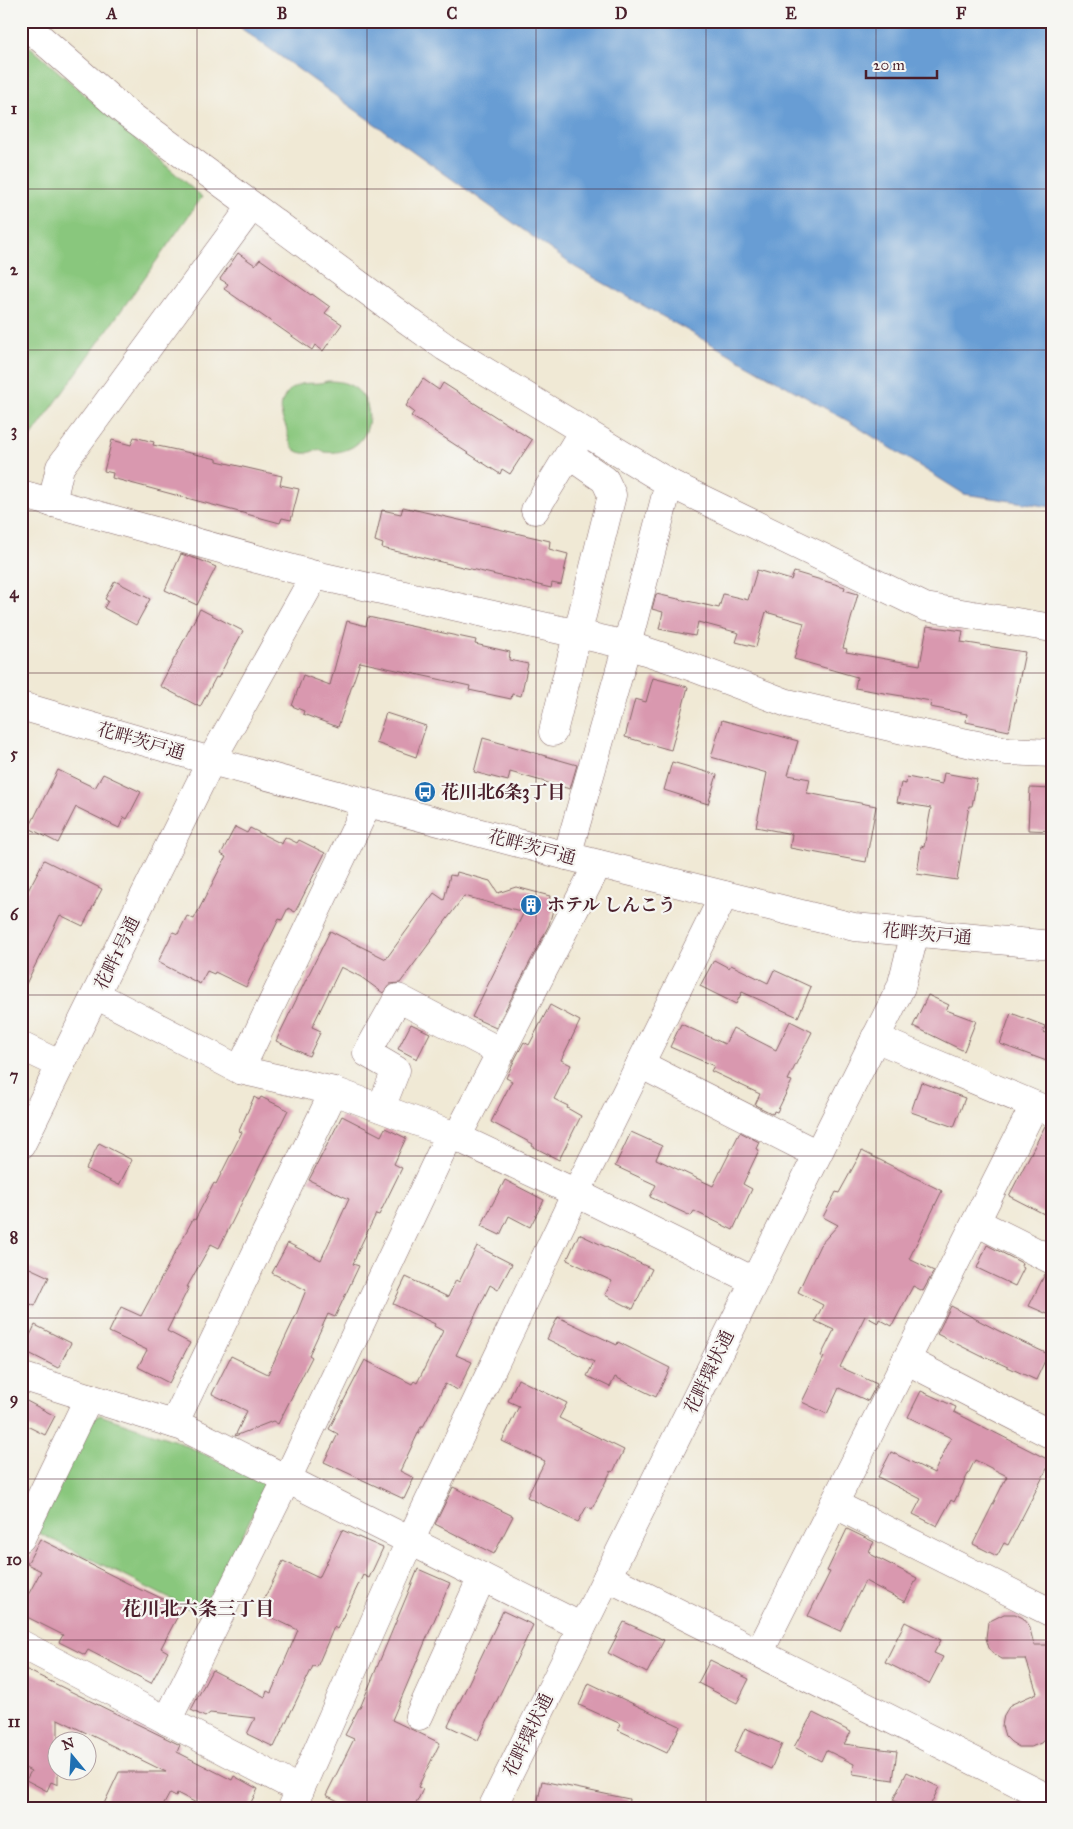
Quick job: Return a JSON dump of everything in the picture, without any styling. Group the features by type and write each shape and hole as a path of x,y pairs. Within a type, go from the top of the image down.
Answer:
{"street":[{"path":"21,21 124,111 252,206 445,347 583,432 669,482 925,608 1052,628"},
{"path":"52,503 60,467 252,206"},
{"path":"535,510 583,432"},
{"path":"554,732 612,495 605,480 568,456"},
{"path":"567,856 627,645 669,482"},
{"path":"21,494 315,575 627,645 673,660 787,703 908,731 1007,751 1052,753"},
{"name":"花畔1号通","path":"21,1145 211,761 315,575"},
{"name":"花畔茨戸通","path":"21,706 211,761 567,856 854,927 1052,945"},
{"path":"240,1070 368,803"},
{"path":"167,1721 454,1136 501,1052 598,864"},
{"path":"21,1644 167,1721 296,1799 410,1541 576,1193 724,895"},
{"name":"花畔環状通","path":"492,1808 900,987 915,933"},
{"path":"96,995 240,1070 334,1090 454,1136 576,1193 754,1281"},
{"path":"381,1108 396,1070 367,1053 398,998 501,1052"},
{"path":"759,1653 976,1222 1043,1109 875,1038"},
{"path":"21,1046 61,1065"},
{"path":"640,1064 817,1154"},
{"path":"174,1424 334,1090"},
{"path":"976,1222 1052,1260"},
{"path":"906,1360 1052,1435"},
{"path":"21,1376 183,1427 582,1627"},
{"path":"21,1538 89,1397"},
{"path":"834,1504 1052,1613"},
{"path":"419,1716 482,1577"},
{"path":"607,1577 1052,1800"}],"green space":[{"path":"21,39 202,197 21,451"},
{"path":"327,381 349,385 362,396 367,404 369,413 366,430 356,444 339,452 320,450 307,453 299,452 291,445 281,413 283,400 290,390 298,385"},
{"path":"100,1415 176,1441 262,1481 265,1488 204,1616 37,1532 89,1421"}],"water":[{"path":"234,21 1052,21 1052,507 964,494 848,421 575,267 242,29"}],"building":[{"path":"238,253 255,265 260,259 330,307 325,313 342,324 323,351 315,345 312,350 224,289 228,284 220,279"},
{"path":"423,379 439,390 443,383 532,440 510,474 502,469 500,474 411,416 414,412 406,406"},
{"path":"134,437 154,442 153,445 282,476 280,485 299,489 291,520 282,518 280,523 112,478 113,473 104,471 112,440 131,445"},
{"path":"403,507 550,541 549,549 568,554 561,585 552,583 551,588 382,548 383,544 375,541 382,510 401,514"},
{"path":"181,554 216,567 197,605 165,590"},
{"path":"757,570 791,580 794,572 845,587 844,590 858,594 843,648 847,649 846,652 920,665 927,626 963,631 961,642 1025,652 1009,731 966,722 967,714 930,707 931,701 855,688 857,677 794,659 804,623 766,612 756,647 736,642 739,633 698,622 695,636 659,629 663,612 652,609 656,594 719,608 723,594 748,600"},
{"path":"115,581 150,599 136,625 104,608 108,601 105,599"},
{"path":"200,609 243,631 200,707 160,686"},
{"path":"368,617 476,640 475,644 510,652 509,660 528,664 521,696 512,694 511,699 469,690 470,686 360,662 338,727 303,714 304,711 292,706 303,675 330,685 347,621 366,626"},
{"path":"653,678 688,687 671,750 625,737 635,699 646,702"},
{"path":"386,713 426,726 416,757 376,743"},
{"path":"722,720 798,741 788,775 810,779 807,793 876,806 866,862 790,848 792,834 756,827 767,773 711,757"},
{"path":"483,738 577,765 570,789 510,772 508,781 474,772"},
{"path":"672,762 717,775 708,804 664,790"},
{"path":"58,770 95,788 103,774 141,792 127,819 124,817 119,828 76,807 58,843 29,828"},
{"path":"944,773 977,779 972,806 969,806 957,880 917,874 921,846 924,847 931,808 897,802 901,783 906,784 907,777 942,784"},
{"path":"1030,788 1052,789 1052,831 1028,830"},
{"path":"235,827 247,833 250,828 282,844 285,837 297,843 299,840 325,853 295,912 288,908 282,920 279,919 246,987 215,972 214,974 207,971 200,984 158,962 173,932 178,934 187,916 194,919 226,857 221,854"},
{"path":"44,860 102,889 83,926 60,915 21,994 21,904"},
{"path":"457,872 490,881 498,893 516,887 550,896 549,901 555,902 549,925 496,1028 472,1017 524,912 464,896 400,983 390,984 383,993 361,977 341,967 312,1027 321,1031 309,1056 276,1041 330,931 386,959 434,893 444,900 450,875 456,876"},
{"path":"714,960 729,968 731,965 768,983 774,970 811,987 798,1017 742,992 736,1004 700,986"},
{"path":"928,995 949,1005 946,1010 976,1021 964,1051 913,1026"},
{"path":"550,1005 580,1021 561,1060 571,1065 554,1099 568,1106 567,1108 581,1116 559,1160 491,1122 512,1081 506,1078 516,1057 524,1042 529,1045"},
{"path":"1011,1013 1045,1026 1043,1032 1052,1036 1052,1063 1000,1044"},
{"path":"790,1021 812,1032 788,1080 792,1081 777,1112 774,1111 773,1114 755,1105 760,1094 711,1071 714,1066 670,1047 681,1024 725,1044 733,1028 776,1050"},
{"path":"411,1024 430,1033 417,1059 398,1049"},
{"path":"921,1082 965,1098 954,1127 911,1112"},
{"path":"254,1097 259,1100 261,1097 288,1110 219,1248 211,1244 187,1287 189,1287 167,1331 190,1343 169,1383 138,1367 147,1350 109,1332 121,1307 141,1316 193,1219 195,1220 214,1183 216,1184 242,1132 239,1131"},
{"path":"342,1116 381,1136 385,1128 406,1138 394,1164 402,1168 379,1215 376,1214 359,1249 353,1264 359,1266 335,1317 328,1314 309,1355 312,1357 278,1424 273,1421 235,1436 247,1411 212,1394 231,1356 268,1374 296,1315 306,1290 272,1273 288,1243 321,1260 349,1199 309,1180"},
{"path":"1045,1126 1052,1127 1052,1203 1046,1215 1009,1196"},
{"path":"631,1132 662,1146 656,1159 713,1186 740,1132 759,1142 756,1149 759,1150 743,1184 752,1189 733,1230 694,1211 691,1216 650,1197 656,1185 615,1166"},
{"path":"99,1143 132,1160 119,1185 86,1169"},
{"path":"862,1151 942,1191 909,1259 934,1271 923,1291 913,1286 892,1326 879,1319 878,1323 865,1316 840,1367 877,1384 868,1401 839,1388 827,1414 802,1402 824,1357 821,1356 834,1330 815,1321 823,1305 798,1292 820,1245 838,1225 823,1217 836,1192 839,1193"},
{"path":"505,1180 544,1200 530,1227 509,1216 500,1235 481,1226"},
{"path":"579,1234 652,1269 633,1309 605,1295 612,1281 567,1260"},
{"path":"987,1245 1022,1263 1021,1266 1024,1268 1015,1286 977,1268"},
{"path":"477,1246 512,1264 498,1290 490,1285 456,1355 472,1362 458,1390 445,1384 423,1427 421,1427 400,1471 414,1478 404,1499 324,1462 338,1434 329,1429 365,1360 412,1384 414,1381 417,1383 443,1331 434,1326 435,1324 393,1304 406,1277 448,1297 456,1280 459,1282"},
{"path":"21,1264 49,1277 35,1306 21,1300"},
{"path":"1045,1274 1052,1275 1052,1316 1029,1306"},
{"path":"951,1306 1048,1354 1036,1380 985,1358 937,1334"},
{"path":"558,1317 617,1345 618,1342 670,1368 656,1397 615,1377 610,1387 587,1376 594,1362 547,1339"},
{"path":"35,1325 71,1343 58,1368 23,1350"},
{"path":"518,1379 567,1403 559,1418 624,1450 592,1509 587,1506 578,1522 527,1497 545,1461 502,1441 519,1406 508,1401"},
{"path":"921,1391 956,1407 954,1412 1051,1461 1008,1545 1004,1543 997,1556 973,1544 1007,1476 975,1460 954,1502 951,1500 937,1526 913,1514 921,1499 878,1477 891,1452 934,1473 951,1438 908,1417"},
{"path":"21,1398 55,1416 45,1435 21,1423"},
{"path":"453,1487 513,1516 494,1554 435,1524"},
{"path":"847,1529 874,1542 869,1551 871,1552 870,1554 917,1578 905,1602 865,1581 840,1631 808,1616 830,1572 827,1571"},
{"path":"342,1530 383,1548 369,1578 363,1575 337,1629 334,1627 317,1667 313,1666 274,1747 247,1734 255,1718 210,1713 205,1717 191,1710 212,1670 265,1697 267,1691 271,1693 298,1630 258,1611 283,1561 319,1578"},
{"path":"40,1539 143,1591 182,1608 161,1648 168,1652 151,1683 88,1650 85,1655 59,1642 63,1635 21,1614 21,1608 41,1571 27,1564"},
{"path":"418,1569 450,1583 392,1720 440,1743 418,1787 423,1789 414,1808 340,1808 342,1803 326,1795 354,1739 345,1735 360,1708"},
{"path":"503,1611 533,1625 478,1740 448,1726"},
{"path":"1004,1614 1015,1614 1023,1618 1029,1625 1034,1645 1052,1645 1052,1726 1050,1726 1048,1735 1041,1743 1031,1747 1019,1747 1011,1742 1005,1736 1002,1726 1004,1715 1010,1705 1037,1693 1026,1659 1002,1659 989,1648 986,1638 988,1622"},
{"path":"624,1622 664,1640 647,1673 608,1653"},
{"path":"905,1622 941,1640 934,1653 943,1657 929,1684 885,1662"},
{"path":"710,1660 749,1679 737,1703 698,1683"},
{"path":"21,1667 180,1745 177,1752 232,1780 234,1776 258,1789 248,1808 206,1808 177,1793 176,1796 170,1793 162,1808 102,1808 119,1772 166,1772 98,1739 98,1732 84,1732 58,1719 58,1732 48,1732 48,1782 51,1782 47,1791 26,1780 31,1771 21,1766"},
{"path":"589,1683 680,1726 667,1753 618,1730 621,1724 579,1705"},
{"path":"813,1713 851,1732 844,1744 897,1751 893,1780 853,1774 854,1764 826,1750 821,1761 794,1747"},
{"path":"745,1728 782,1744 771,1769 734,1752"},
{"path":"907,1772 939,1787 929,1808 909,1808 893,1800"},
{"path":"542,1781 629,1799 628,1808 553,1808 537,1805"}],"place":[{"name":"花川北6条3丁目","path":"425,792"},
{"name":"ホテル しんこう","path":"531,905"}],"district":[{"name":"花川北六条三丁目","path":"198,1608"}]}
